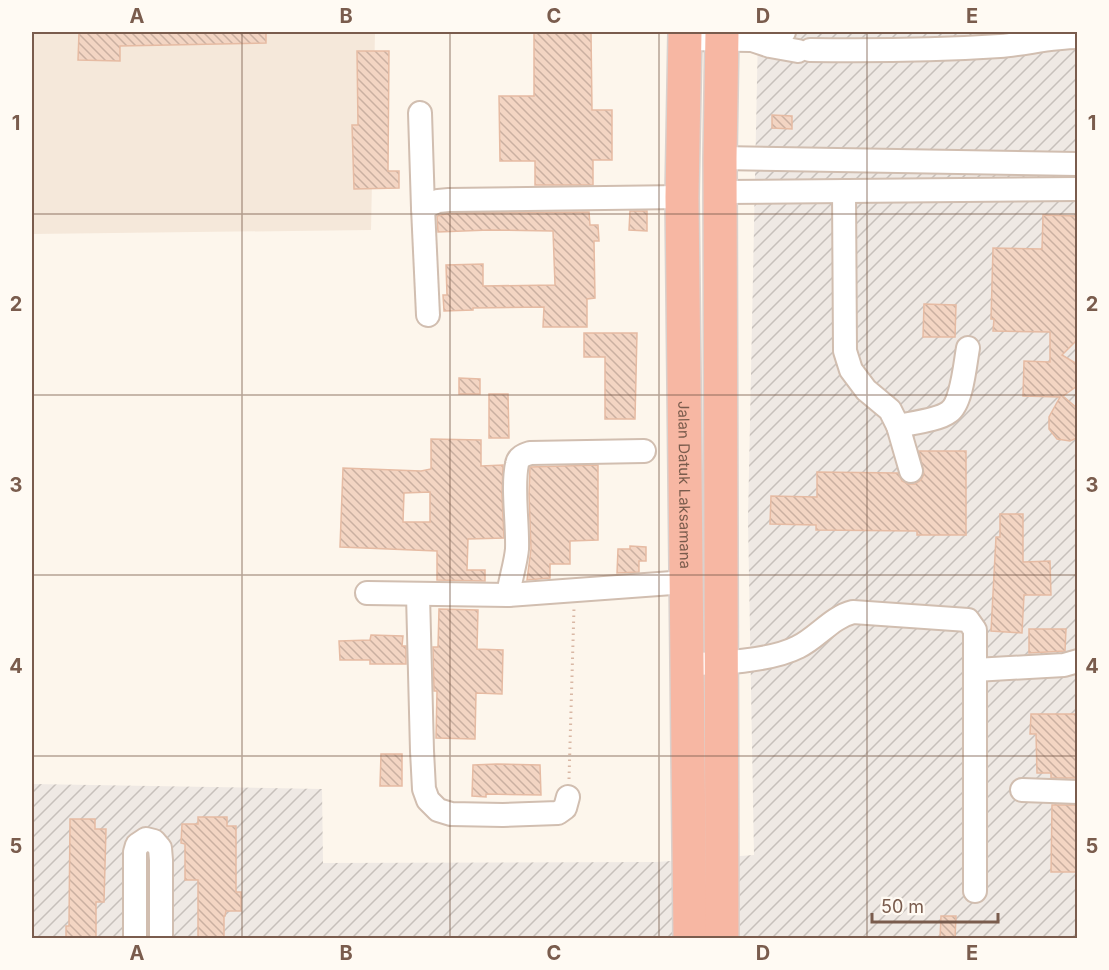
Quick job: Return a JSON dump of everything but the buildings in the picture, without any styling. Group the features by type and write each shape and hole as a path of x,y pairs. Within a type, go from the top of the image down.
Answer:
{"highway":[{"name":"Jalan Datuk Laksamana","path":"686,35 682,197 690,939"},
{"path":"722,939 720,158 732,37"}],"street":[{"path":"686,35 732,37 784,32"},
{"path":"1030,32 1069,35"},
{"path":"732,37 804,51 877,51 1002,46 1069,35"},
{"path":"420,113 428,315"},
{"path":"720,158 1077,164"},
{"path":"721,192 1077,189"},
{"path":"844,190 845,351 852,370 866,390 890,410 898,426 911,471"},
{"path":"423,208 438,201 449,200 682,197"},
{"path":"898,426 943,416 951,411 957,401 968,348"},
{"path":"508,595 517,552 517,461 530,453 644,451"},
{"path":"368,593 508,595 574,592 686,582"},
{"path":"418,595 422,751 424,789 428,800 438,810 451,814 514,815 558,813 564,808 568,797"},
{"path":"686,664 721,664 785,652 798,647 845,614 854,612 968,620 975,630 975,891"},
{"path":"975,670 1073,668"},
{"path":"1022,790 1077,792"},
{"path":"135,939 135,852 137,845 146,839 154,841 161,853 161,939"}],"path":[{"path":"568,797 574,592"}],"shaded area":[{"path":"32,32 375,32 371,230 32,234"},
{"path":"758,32 1077,32 1077,938 32,938 32,784 322,789 323,863 657,862 754,855 748,520"}]}
